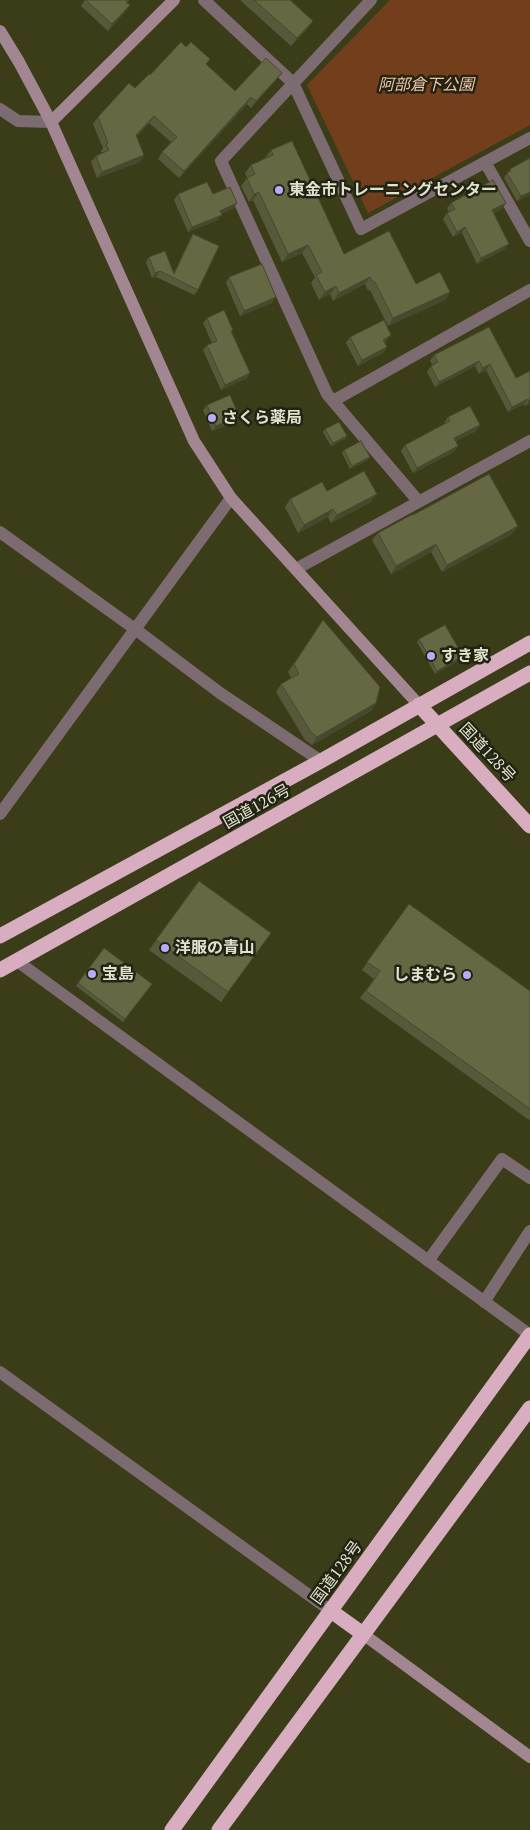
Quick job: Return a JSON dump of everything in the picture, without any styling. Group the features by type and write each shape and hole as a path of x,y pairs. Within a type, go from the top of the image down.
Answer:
{"highway":[{"name":"国道126号","path":"0,936 321,761 530,643"},
{"name":"国道126号","path":"0,970 530,673"},
{"name":"国道128号","path":"419,705 530,826"},
{"name":"国道128号","path":"172,1830 530,1335"},
{"path":"219,1830 530,1408"},
{"path":"331,1611 363,1634"}],"street":[{"path":"0,109 18,122 51,122 174,0"},
{"path":"204,0 293,83 362,229 530,138"},
{"path":"371,0 221,161 327,394 419,502"},
{"path":"0,31 51,122 194,441 231,498 419,705"},
{"path":"485,162 530,241"},
{"path":"333,401 530,290"},
{"path":"296,569 530,441"},
{"path":"0,814 231,498"},
{"path":"0,532 220,693 321,761"},
{"path":"17,961 530,1335"},
{"path":"428,1261 502,1159 530,1178"},
{"path":"484,1302 530,1231"},
{"path":"0,1372 331,1611"},
{"path":"363,1634 530,1757"}],"green space":[{"name":"阿部倉下公園","path":"390,0 530,0 530,125 368,213 307,85"}],"building":[{"path":"86,0 128,0 126,2 130,5 112,24"},
{"path":"254,0 290,0 313,21 297,38"},
{"path":"181,42 186,47 191,42 210,59 206,64 235,91 266,58 282,73 256,101 251,97 184,171 162,152 177,137 154,116 136,135 144,155 102,172 96,156 109,150 98,117 129,83 135,88"},
{"path":"292,141 344,254 389,231 416,284 440,272 450,292 393,318 375,282 370,277 339,293 336,286 325,292 316,275 322,272 308,245 288,254 259,192 254,194 247,178 255,174 251,165 273,155 271,150"},
{"path":"530,158 530,192 521,196 507,173 511,171 510,169"},
{"path":"493,180 506,203 492,210 509,244 481,258 465,227 457,232 447,213 455,209 451,203"},
{"path":"207,182 213,194 230,187 237,203 220,211 222,215 192,227 178,194"},
{"path":"193,234 219,246 198,290 160,271 155,273 149,257 165,251 174,274"},
{"path":"262,264 276,297 244,311 229,277"},
{"path":"224,310 233,330 231,331 250,373 225,385 207,345 217,341 207,318"},
{"path":"384,320 391,335 383,340 387,347 362,360 350,337"},
{"path":"489,327 516,378 530,371 529,401 528,399 512,407 490,364 483,368 479,361 439,382 431,366 438,362 434,355"},
{"path":"230,395 239,416 216,426 207,405"},
{"path":"470,406 480,425 454,438 458,446 417,468 405,445 450,421 448,417"},
{"path":"339,422 347,436 333,443 325,429"},
{"path":"361,441 370,457 352,466 344,450"},
{"path":"364,471 377,494 337,515 333,509 304,525 290,499 322,482 327,491"},
{"path":"489,474 518,526 447,565 436,544 396,566 378,533"},
{"path":"323,620 380,687 376,703 317,737 311,732 281,684 299,674 294,664"},
{"path":"445,625 463,656 437,671 419,639"},
{"path":"199,881 271,933 228,992 156,940"},
{"path":"409,904 530,991 530,1109 366,991 380,971 367,962"},
{"path":"104,948 152,984 125,1019 78,983"}],"place":[{"name":"東金市トレーニングセンター","path":"279,190"},
{"name":"さくら薬局","path":"212,418"},
{"name":"すき家","path":"431,656"},
{"name":"洋服の青山","path":"165,948"},
{"name":"宝島","path":"92,974"},
{"name":"しまむら","path":"467,975"}]}
